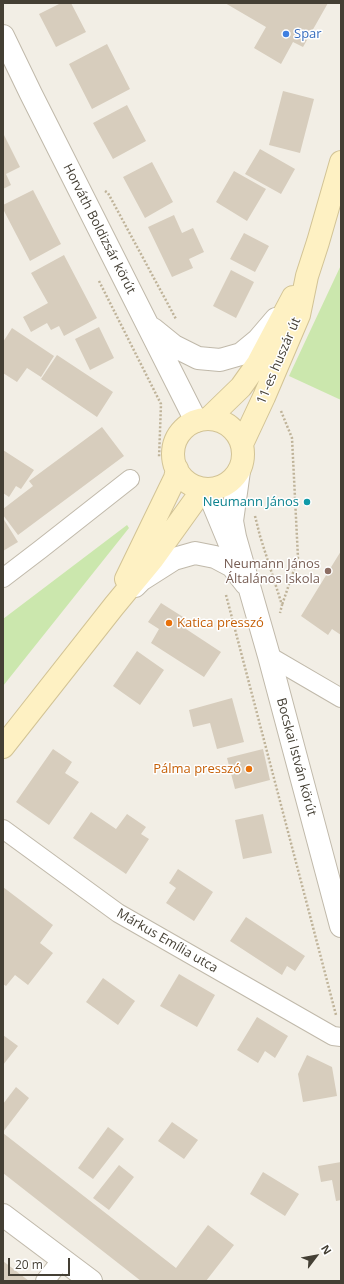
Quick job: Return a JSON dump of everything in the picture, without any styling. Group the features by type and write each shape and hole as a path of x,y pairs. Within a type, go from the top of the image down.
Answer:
{"main road":[{"name":"11-es huszár út","path":"242,444 299,315 307,276 341,162"},
{"name":"11-es huszár út","path":"202,420 241,387 254,369 289,303 307,276"},
{"path":"202,420 222,422 232,428 242,444 242,463 239,471 230,482 219,488 205,489 193,486 168,465 174,458 175,443 182,431 191,424 202,420"},
{"path":"114,606 140,548 154,523 175,478 168,465"},
{"path":"3,747 152,560 205,489"}],"street":[{"name":"Horváth Boldizsár körút","path":"3,36 148,324 202,420"},
{"path":"148,324 174,346 198,358 220,360 240,354 258,340 289,303"},
{"name":"Bocskai István körút","path":"239,471 232,521 235,537 248,587 269,656 341,926"},
{"path":"3,578 41,550 130,479"},
{"name":"Bocskai István körút","path":"205,489 248,587"},
{"path":"114,606 141,580 174,559 195,553 212,556 232,566 248,587"},
{"path":"269,656 341,698"},
{"name":"Márkus Emília utca","path":"3,829 118,913 333,1036 339,1029"},
{"path":"3,1215 91,1281"},
{"path":"45,1281 62,1259"}],"path":[{"path":"102,189 108,193 180,324"},
{"path":"99,280 161,404 168,465"},
{"path":"277,415 280,408 292,438 298,558 278,620"},
{"path":"255,514 260,536 282,605"},
{"path":"224,588 339,1029"}],"green space":[{"path":"341,265 341,400 289,376"},
{"path":"127,525 129,528 3,686 3,619"}],"building":[{"path":"61,3 71,3 86,32 56,47 39,14"},
{"name":"Spar","path":"225,3 328,3 303,47 293,42 281,64 254,48 266,27"},
{"path":"107,44 130,89 92,109 69,64"},
{"path":"283,91 314,99 300,153 269,145"},
{"path":"127,105 146,141 113,159 93,123"},
{"path":"3,133 20,167 6,174 11,185 3,189"},
{"path":"260,149 295,169 281,194 245,174"},
{"path":"152,162 173,202 145,218 123,177"},
{"path":"234,171 266,189 247,221 216,202"},
{"path":"33,190 61,244 30,261 3,209 3,205"},
{"path":"174,215 182,233 193,228 204,252 189,259 193,268 172,277 148,227"},
{"path":"244,233 269,246 255,272 230,259"},
{"path":"64,255 97,318 64,336 59,326 51,330 47,323 31,332 23,317 48,303 31,273"},
{"path":"231,270 254,282 236,318 213,306"},
{"path":"99,327 114,358 90,370 75,339"},
{"path":"12,328 54,356 41,377 27,368 17,382 3,373 3,342"},
{"path":"57,355 113,392 97,417 41,379"},
{"path":"102,427 124,456 18,535 3,515 3,509 33,486 29,481"},
{"path":"3,450 34,470 21,489 16,486 9,497 3,493"},
{"path":"3,518 18,542 3,551"},
{"name":"Neumann János Általános Iskola","path":"341,551 341,635 332,629 328,635 301,616"},
{"path":"161,603 191,622 186,629 221,652 204,677 151,643 159,629 148,622"},
{"path":"137,651 164,670 140,705 113,686"},
{"path":"232,698 244,742 217,749 210,723 193,727 189,710"},
{"path":"53,749 72,762 65,773 79,782 49,825 16,802"},
{"name":"Pálma presszó","path":"263,749 270,780 235,789 227,758"},
{"path":"91,812 116,829 127,814 146,827 141,834 149,839 126,874 73,838"},
{"path":"263,814 272,853 243,859 235,820"},
{"path":"178,869 213,892 194,921 166,903 176,888 169,883"},
{"path":"3,887 53,925 40,943 53,953 28,985 15,975 6,986 3,984"},
{"path":"246,917 305,956 295,971 287,966 282,975 230,941"},
{"path":"179,974 215,995 197,1027 160,1006"},
{"path":"103,978 135,1001 118,1025 86,1002"},
{"path":"257,1017 288,1036 275,1058 265,1051 258,1063 237,1050"},
{"path":"3,1035 18,1046 3,1065"},
{"path":"307,1055 332,1067 337,1096 303,1102 298,1074"},
{"path":"16,1087 29,1098 3,1132 3,1104"},
{"path":"172,1122 198,1140 184,1159 158,1141"},
{"path":"108,1127 124,1139 93,1179 78,1168"},
{"path":"3,1133 176,1268 208,1225 234,1245 206,1281 141,1281 3,1173"},
{"path":"341,1162 341,1200 336,1201 332,1180 321,1182 318,1166"},
{"path":"119,1165 134,1177 109,1210 93,1198"},
{"path":"263,1172 299,1194 285,1216 250,1194"},
{"path":"3,1261 29,1281 3,1281"}],"place":[{"name":"Spar","path":"286,34"},
{"name":"Neumann János","path":"307,502"},
{"name":"Neumann János Általános Iskola","path":"328,571"},
{"name":"Katica presszó","path":"169,623"},
{"name":"Pálma presszó","path":"249,769"}]}
